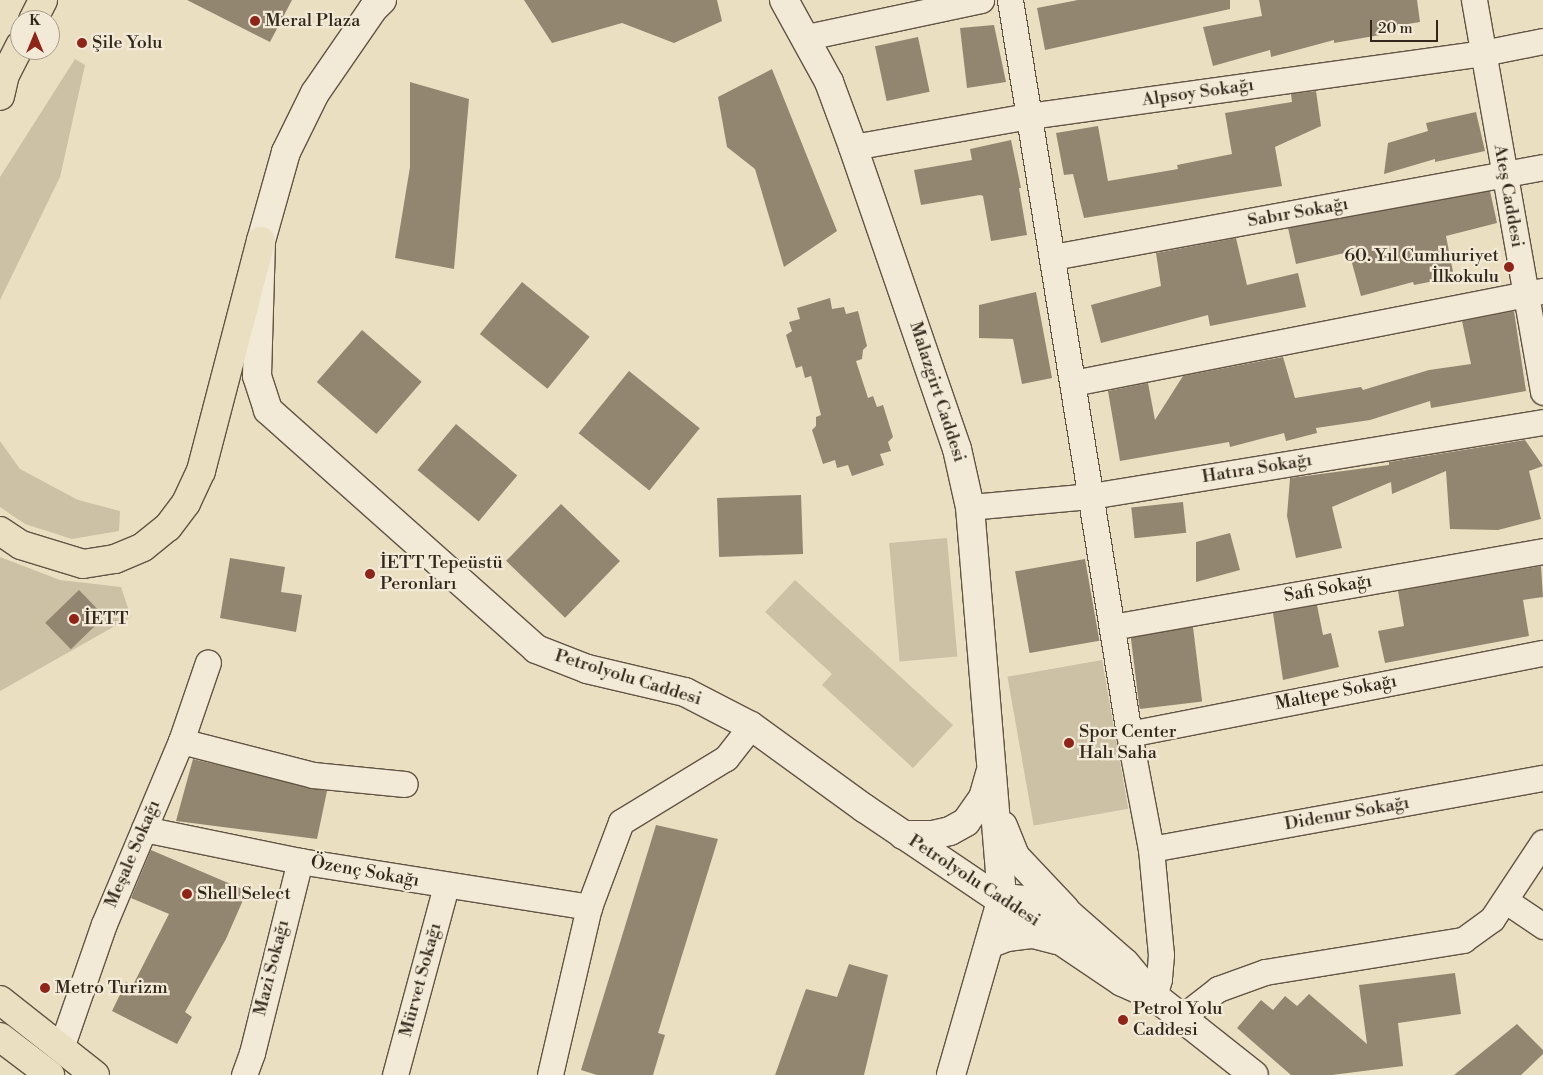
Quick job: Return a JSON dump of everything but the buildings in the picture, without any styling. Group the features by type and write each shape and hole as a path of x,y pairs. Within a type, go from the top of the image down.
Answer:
{"main road":[{"name":"Petrolyolu Caddesi","path":"382,0 373,9 315,93 286,152 261,241 257,376 268,410 536,649 587,669 685,692 751,726 903,834 1002,898 1059,940 1122,982 1154,996 1254,1075"},
{"name":"Malazgirt Caddesi","path":"784,0 829,82 853,147 957,449 970,507 997,808 1002,898 951,1075"},
{"path":"2,85 14,60"},
{"path":"0,531 20,545 83,564 115,559 136,550 168,527 186,503 201,471 261,241"},
{"path":"903,834 933,835 950,831 966,822 983,798 992,766"},
{"name":"Malazgirt Caddesi","path":"997,808 1016,856 1069,914"},
{"path":"1002,898 1044,902 1069,914 1125,963 1154,996"},
{"path":"989,944 1007,937 1033,934 1059,940"},
{"path":"0,1000 95,1075"},
{"path":"1,1040 50,1075"}],"street":[{"path":"806,38 981,0"},
{"path":"1010,0 1129,734 1152,848 1161,956 1160,979 1154,996"},
{"name":"Ateş Caddesi","path":"1474,0 1505,175 1534,293 1543,392"},
{"name":"Alpsoy Sokağı","path":"853,147 1029,116 1483,53 1543,40"},
{"name":"Sabır Sokağı","path":"1053,257 1543,167"},
{"path":"1073,383 1534,293"},
{"name":"Hatıra Sokağı","path":"970,507 1091,496 1543,422"},
{"name":"Safi Sokağı","path":"1112,627 1543,550"},
{"name":"Maltepe Sokağı","path":"1129,734 1543,652"},
{"name":"Meşale Sokağı","path":"61,1048 104,924 181,741 208,662"},
{"path":"550,1075 589,907 621,822 726,758 751,726"},
{"path":"181,741 313,775 405,784"},
{"name":"Didenur Sokağı","path":"1152,848 1543,778"},
{"name":"Özenç Sokağı","path":"144,829 300,861 446,886 589,907"},
{"path":"1182,1018 1218,990 1265,972 1463,940 1479,932 1506,901 1543,842"},
{"name":"Mazi Sokağı","path":"244,1075 252,1053 300,861"},
{"name":"Mürvet Sokağı","path":"395,1075 446,886"},
{"path":"1506,901 1543,926"}],"shaded area":[{"path":"75,59 85,65 60,177 0,300 0,177"},
{"path":"0,441 20,469 78,500 120,511 119,531 72,539 25,524 0,507"},
{"path":"947,538 957,657 900,662 889,543"},
{"path":"0,557 60,580 121,587 131,617 0,691"},
{"path":"795,580 953,725 913,768 822,685 832,674 765,612"},
{"name":"Spor Center Halı Saha","path":"1102,660 1128,809 1034,825 1007,677"}],"place":[{"name":"Meral Plaza","path":"255,21"},
{"name":"Şile Yolu","path":"82,43"},
{"name":"60. Yıl Cumhuriyet İlkokulu","path":"1509,267"},
{"name":"İETT Tepeüstü Peronları","path":"370,574"},
{"name":"İETT","path":"74,619"},
{"name":"Spor Center Halı Saha","path":"1069,743"},
{"name":"Shell Select","path":"187,894"},
{"name":"Metro Turizm","path":"45,988"},
{"name":"Petrol Yolu Caddesi","path":"1123,1020"}]}
